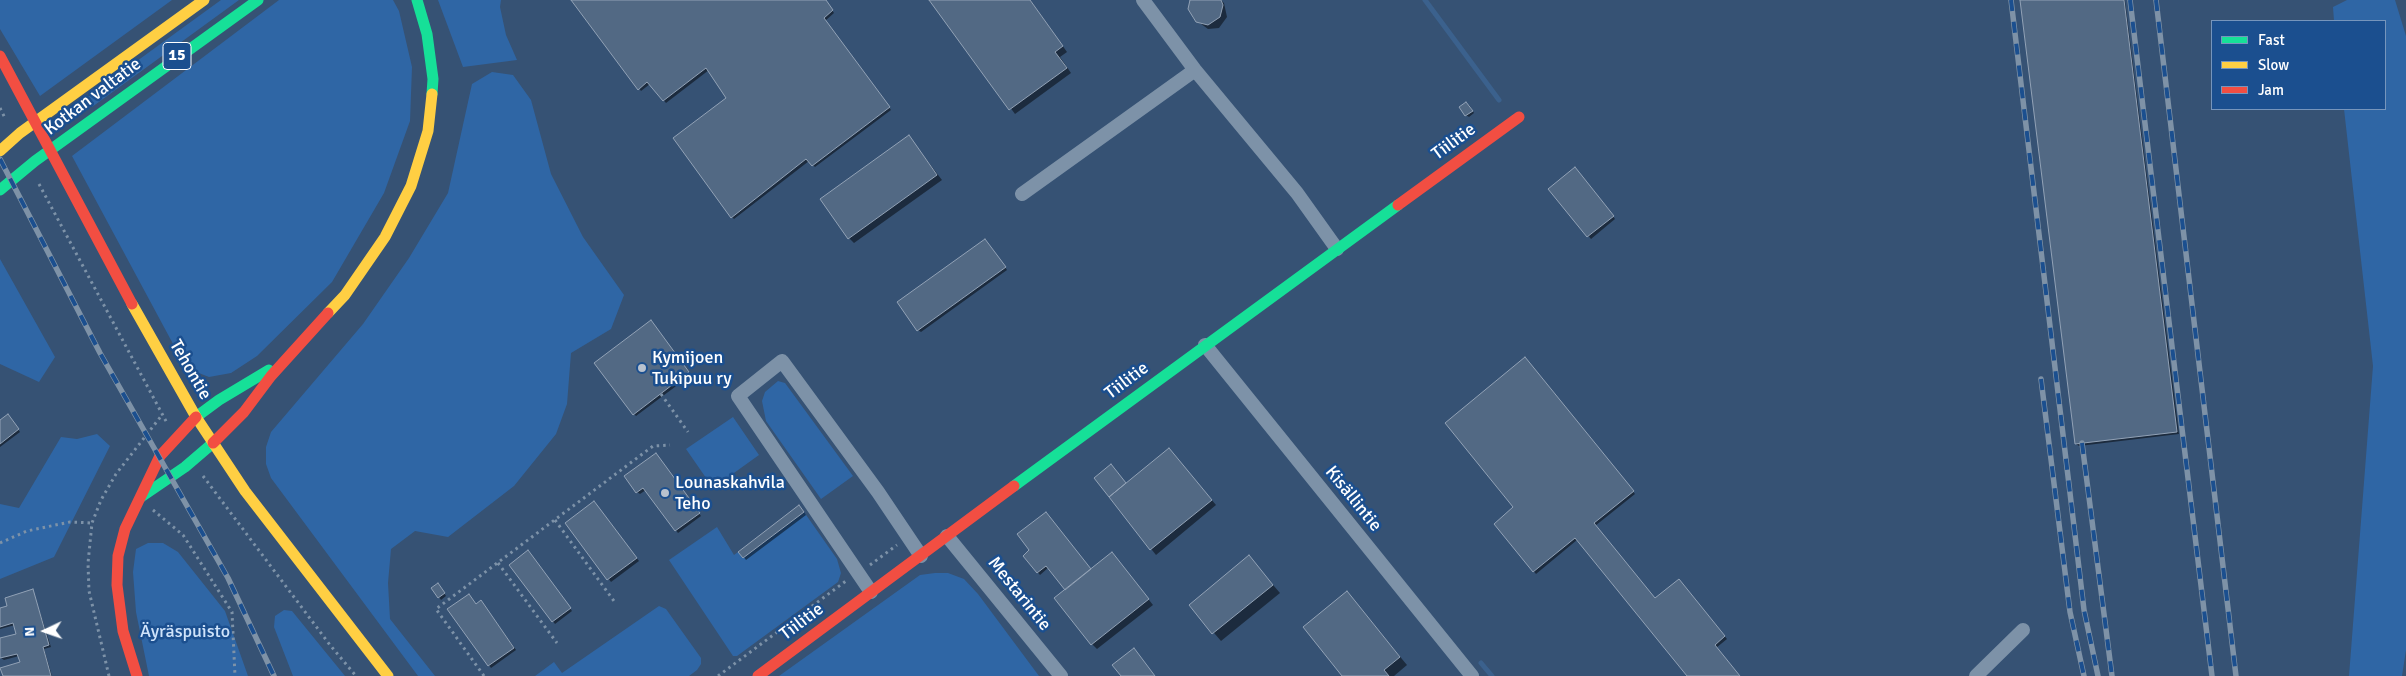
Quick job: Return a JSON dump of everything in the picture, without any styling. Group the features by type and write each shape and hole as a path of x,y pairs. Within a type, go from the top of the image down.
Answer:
{"main road":[{"name":"Kotkan valtatie","path":"0,151 204,0"},
{"name":"Kotkan valtatie","path":"0,190 98,114 258,0"},
{"path":"137,501 185,467 213,443 244,412 295,350 334,309 365,268 385,237 411,186 428,130 432,100 431,55 417,3"},
{"name":"Tehontie","path":"0,56 125,293 196,417 245,491 388,676"},
{"name":"Tiilitie","path":"758,676 1205,345 1519,117"},
{"path":"137,676 123,631 117,586 118,556 125,529 137,501 160,456 196,417 219,400 279,364 295,350"}],"street":[{"path":"1143,0 1195,70 1296,193 1337,249"},
{"path":"1022,194 1195,70"},
{"name":"Kisällintie","path":"1205,345 1472,676"},
{"path":"871,592 738,396 782,361 878,492 921,556"},
{"name":"Mestarintie","path":"947,536 1060,676"},
{"path":"1976,676 2023,630"}],"path":[{"path":"0,108 9,125"},
{"path":"35,175 170,428"},
{"path":"661,394 688,432"},
{"path":"484,676 436,609 654,446 670,445"},
{"path":"199,471 330,645 356,676"},
{"path":"137,501 155,511 182,535 232,612 234,676"},
{"path":"555,520 614,601"},
{"path":"0,543 28,531 70,522 92,523"},
{"path":"718,676 909,537"},
{"path":"498,563 556,643"}],"green space":[{"path":"0,0 172,0 40,96 0,29"},
{"path":"221,0 239,0 92,107 86,98"},
{"path":"279,0 393,0 399,11 412,67 410,121 384,193 332,282 257,356 231,373 209,377 191,370 179,355 72,156"},
{"path":"438,0 501,0 500,7 506,35 517,60 463,67"},
{"path":"2347,0 2395,0 2406,36 2406,650 2402,676 2349,676 2373,366 2344,110 2386,110 2386,20 2334,20 2333,7"},
{"path":"492,72 513,75 531,100 551,174 583,237 624,295 611,329 571,353 567,404 556,434 514,486 448,537 415,531 391,549 388,583 390,619 435,676 418,676 271,478 266,464 266,447 271,432 363,324 409,258 448,193 472,84"},
{"path":"0,259 55,357 39,382 0,364"},
{"path":"778,381 785,383 853,476 821,499 766,421 762,401 765,392"},
{"path":"733,417 759,455 713,488 686,449"},
{"path":"97,434 110,446 54,557 0,579 0,504 19,508 61,437 77,439"},
{"path":"804,512 837,559 841,573 838,582 737,656 733,656 669,560 717,527 734,555 738,552 743,558"},
{"name":"Äyräspuisto","path":"148,543 163,543 178,552 225,611 248,676 149,676 136,612 133,572 136,549"},
{"path":"948,573 964,579 978,594 1039,676 779,676 920,575"},
{"path":"659,606 666,609 701,658 701,664 697,670 689,676 535,676 554,662 562,673"},
{"path":"284,610 292,611 345,676 293,676 274,627 275,616"}],"building":[{"path":"571,0 826,0 833,10 824,18 890,107 812,166 806,159 731,218 673,138 726,98 706,68 663,101 647,82 638,90"},
{"path":"929,0 1030,0 1063,46 1055,52 1067,68 1009,110"},
{"path":"1190,0 1221,0 1223,5 1220,17 1208,25 1196,22 1188,9"},
{"path":"2020,0 2124,0 2177,432 2075,444"},
{"path":"1466,102 1473,111 1465,116 1459,107"},
{"path":"909,135 937,175 848,239 820,199"},
{"path":"1575,167 1614,216 1587,237 1548,189"},
{"path":"985,239 1006,267 917,331 897,302"},
{"name":"Kymijoen Tukipuu ry","path":"651,320 689,372 633,415 594,363"},
{"path":"1525,357 1634,491 1594,523 1655,598 1679,579 1725,636 1715,645 1740,676 1687,676 1575,538 1533,572 1494,524 1513,507 1445,423"},
{"path":"8,414 19,429 0,444 0,420"},
{"path":"1169,448 1212,500 1150,550 1109,497"},
{"path":"656,453 700,513 675,531 643,488 636,493 624,476"},
{"path":"1111,464 1126,483 1109,497 1094,478"},
{"path":"594,501 637,558 607,580 565,523"},
{"path":"799,505 804,512 743,558 738,552"},
{"path":"1046,512 1091,569 1065,590 1046,566 1037,573 1023,556 1029,550 1017,534"},
{"path":"528,550 571,608 552,622 509,565"},
{"path":"1112,552 1149,599 1091,645 1054,598"},
{"path":"1249,555 1273,585 1212,634 1189,605"},
{"path":"438,583 445,593 438,598 431,588"},
{"path":"33,589 49,645 43,647 51,676 3,676 0,668 20,662 17,654 0,658 0,638 16,634 13,623 0,627 0,608 7,606 5,598"},
{"path":"1347,591 1400,657 1384,670 1389,676 1342,676 1303,627"},
{"path":"469,594 476,604 481,600 514,648 488,666 447,609"},
{"path":"1134,648 1155,676 1121,676 1112,665"}],"waterway":[{"path":"1425,0 1499,100"},
{"path":"1481,663 1492,676"}],"railway":[{"path":"2011,0 2084,610 2098,676"},
{"path":"2130,0 2212,676"},
{"path":"2156,0 2236,676"},
{"path":"0,159 100,353 228,578 274,676"},
{"path":"2041,379 2070,612 2084,676"},
{"path":"2082,443 2112,676"}],"traffic: fast":[{"path":"0,190 35,161 258,0"},
{"path":"417,0 427,34 433,79 432,94"},
{"path":"1014,486 1398,205"},
{"path":"196,417 219,400 269,370"},
{"path":"141,497 185,467 213,443"}],"traffic: slow":[{"path":"0,151 20,133 204,0"},
{"path":"328,313 345,295 385,237 411,186 428,131 432,94"},
{"path":"132,304 196,417 245,491 388,676"}],"traffic: jam":[{"path":"0,56 132,304"},
{"path":"1398,205 1519,117"},
{"path":"213,443 244,412 271,376 328,313"},
{"path":"137,676 123,631 117,585 118,556 125,529 160,456 196,417"},
{"path":"758,676 1014,486"}],"place":[{"name":"Kymijoen Tukipuu ry","path":"642,368"},
{"name":"Lounaskahvila Teho","path":"665,493"}]}
